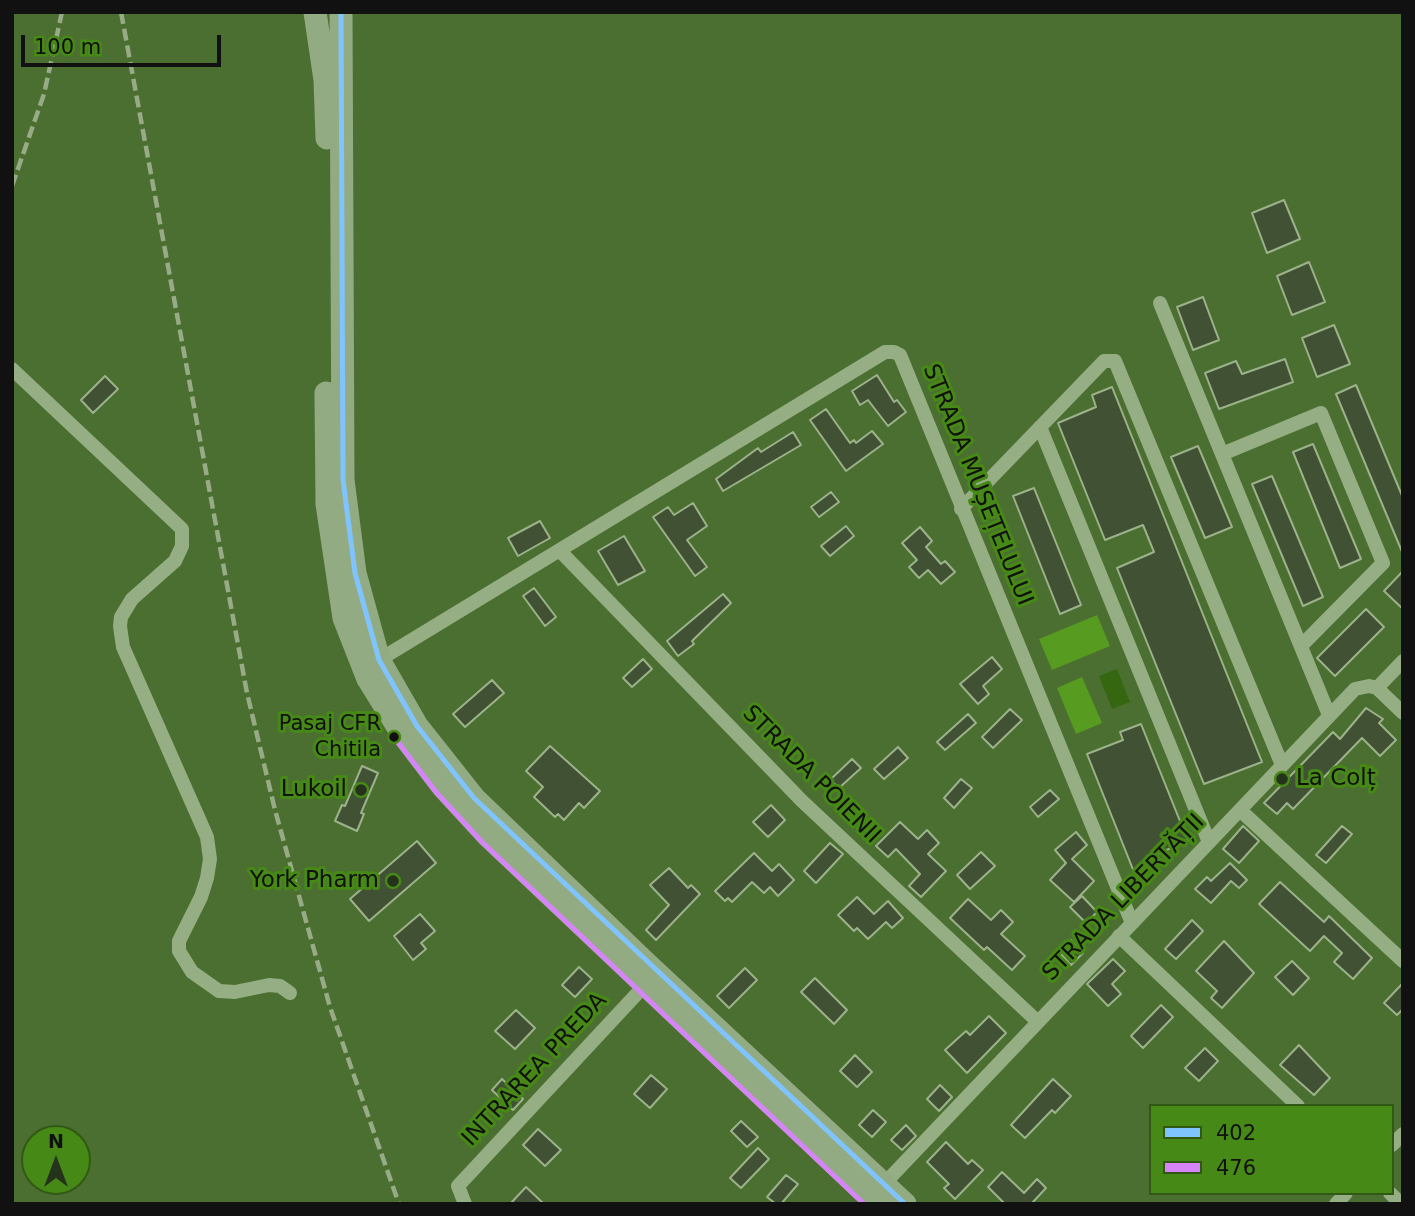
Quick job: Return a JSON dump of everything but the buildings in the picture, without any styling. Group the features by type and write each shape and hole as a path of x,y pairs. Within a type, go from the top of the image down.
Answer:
{"main road":[{"path":"315,12 335,171 345,504 360,601 379,660 417,726 474,798 646,963 874,1197"},
{"path":"341,12 327,504 344,618 369,679 401,732 443,787 488,836 874,1197 905,1204"}],"street":[{"path":"1160,303 1329,715"},
{"name":"STRADA MUȘEȚELULUI","path":"379,660 890,351 900,355 1132,923"},
{"path":"961,509 1104,361 1111,359 1118,363 1282,765"},
{"path":"12,369 182,529 182,545 175,561 132,599 121,617 120,626 123,647 207,837 210,859 207,878 201,897 179,941 179,951 192,972 219,991 234,992 269,985 280,986 290,993"},
{"path":"1222,454 1321,413 1378,550 1383,563 1301,646"},
{"path":"1040,427 1209,842"},
{"name":"STRADA POIENII","path":"561,552 802,801 1038,1022"},
{"name":"STRADA LIBERTĂȚII","path":"874,1197 1354,689 1369,686 1377,688 1403,661"},
{"path":"1377,688 1403,713"},
{"path":"1240,810 1403,961"},
{"path":"1119,936 1296,1104"},
{"name":"INTRAREA PREDA","path":"465,1204 458,1186 646,985"}],"shaded area":[{"path":"1097,615 1110,646 1052,670 1039,639"},
{"path":"1117,669 1130,702 1112,709 1099,676"},
{"path":"1082,677 1102,723 1076,734 1057,688"}],"railway":[{"path":"12,186 44,94 62,12"},
{"path":"121,12 247,693 275,810 330,1007 399,1204"}],"transit line":[{"name":"402","path":"341,12 343,480 355,573 379,660 417,726 474,798 905,1204"},
{"name":"476","path":"394,737 436,792 482,842 864,1204"}],"place":[{"name":"Pasaj CFR Chitila","path":"394,737"},
{"name":"La Colț","path":"1282,779"},
{"name":"Lukoil","path":"361,790"},
{"name":"York Pharm","path":"393,881"}]}
